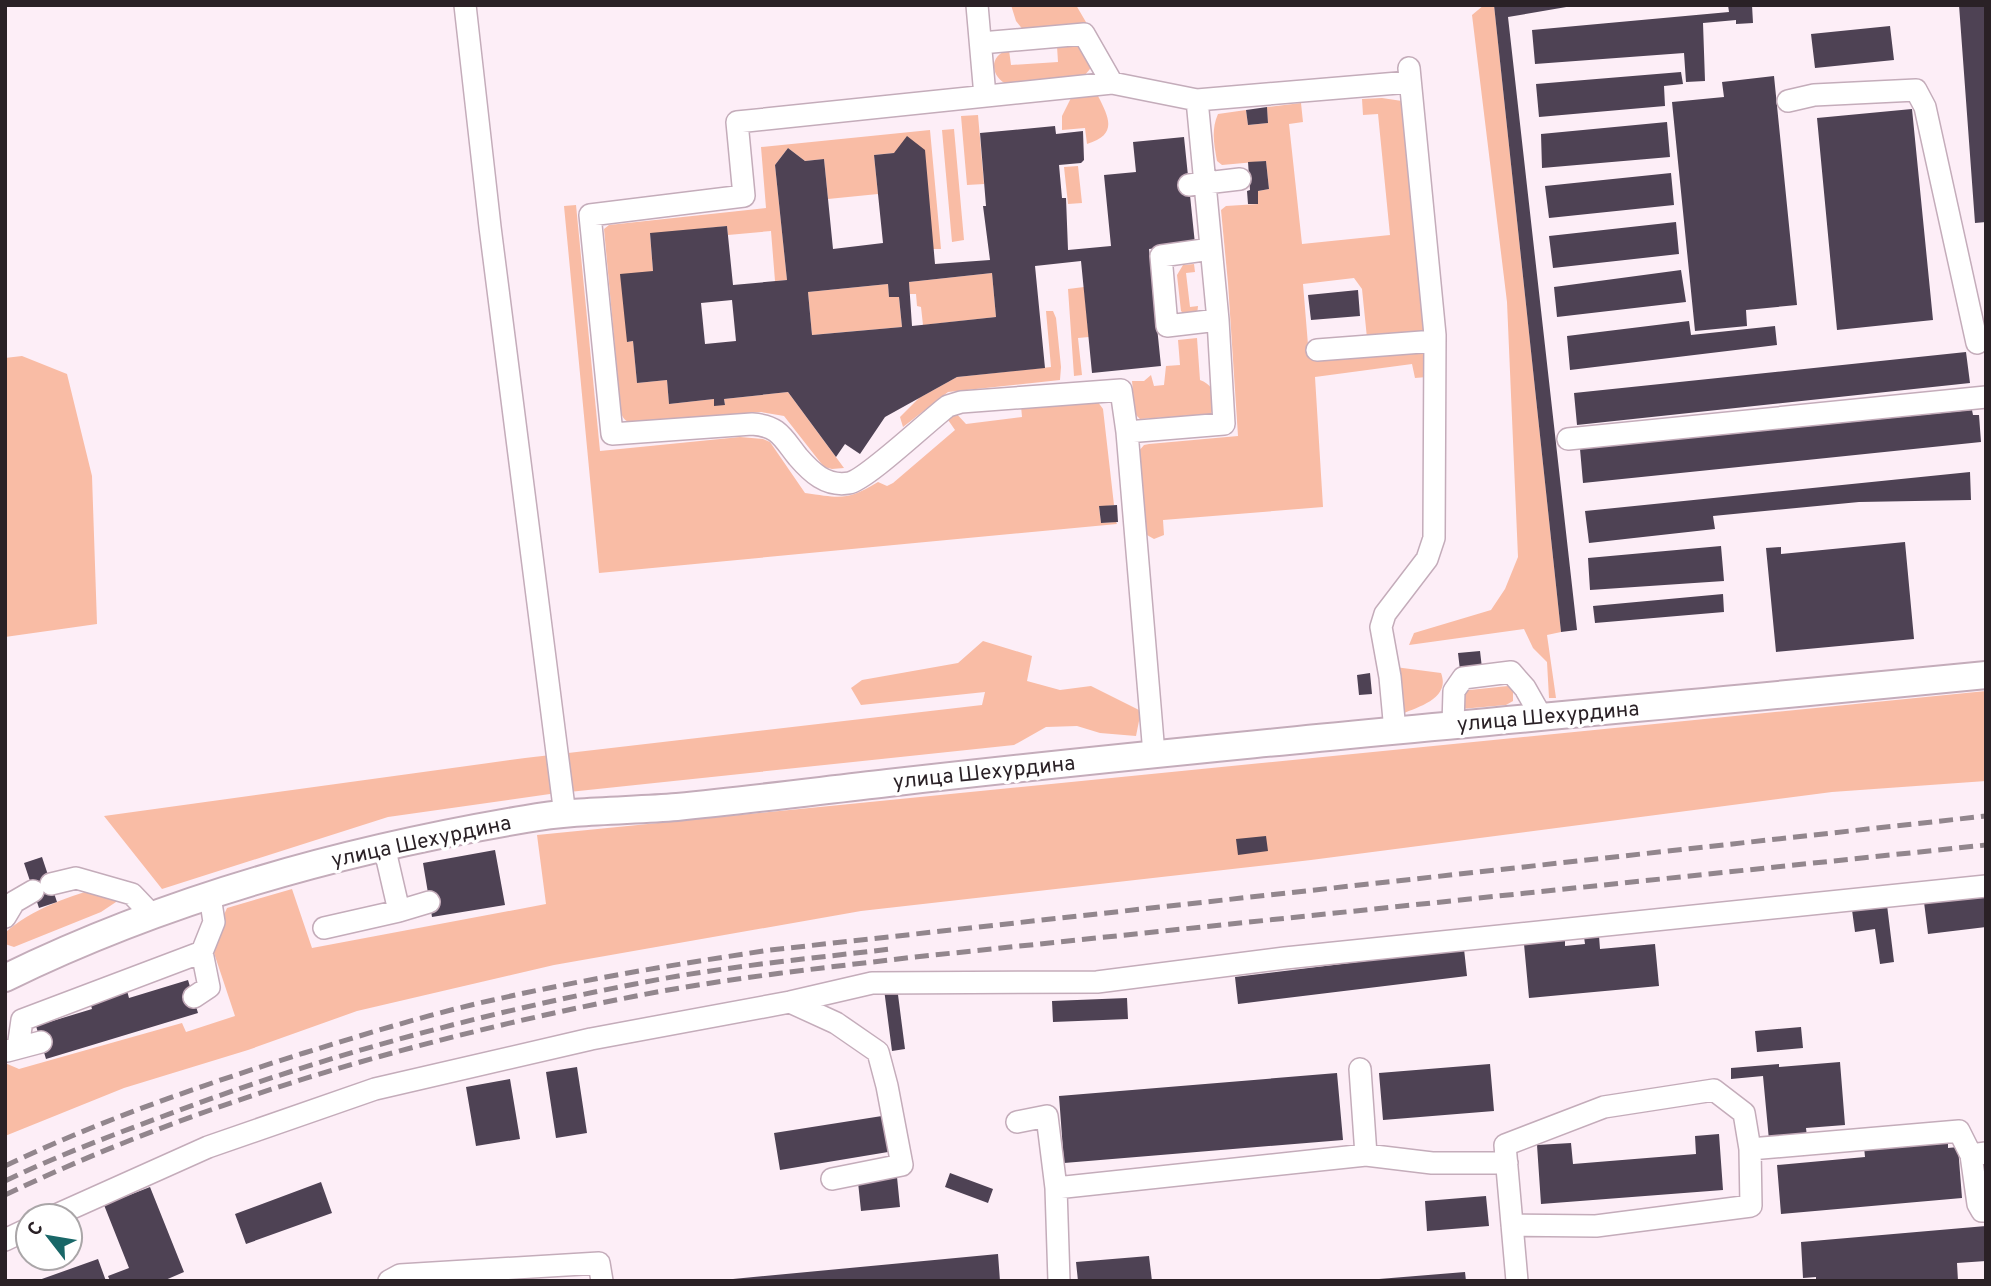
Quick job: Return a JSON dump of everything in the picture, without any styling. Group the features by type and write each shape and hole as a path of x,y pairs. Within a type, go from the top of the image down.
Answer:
{"main road":[{"name":"улица Шехурдина","path":"5,978 65,949 152,915 285,872 384,846 531,818 680,806 1154,754 1986,675"}],"street":[{"path":"465,5 489,227 565,815"},
{"path":"977,5 985,96"},
{"path":"981,43 1084,34 1112,83"},
{"path":"1154,754 1127,432 1121,390 961,402 948,406 875,467 850,483 831,482 815,477 780,434 769,425 612,435 590,215 744,196 737,122 1112,83 1196,100 1410,75 1435,341 1434,538 1427,559 1385,614 1381,627 1390,677 1395,731"},
{"path":"1788,101 1814,95 1916,90 1925,107 1977,343"},
{"path":"1127,432 1224,424 1219,320 1211,249 1197,184 1196,100"},
{"path":"1197,184 1240,179"},
{"path":"1211,249 1161,256 1167,326 1219,320"},
{"path":"1317,350 1435,341"},
{"path":"1568,439 1986,397"},
{"path":"1453,725 1454,691 1463,678 1511,671 1525,688 1542,718"},
{"path":"384,846 399,911"},
{"path":"5,917 14,902 42,888 76,878 132,894 152,915"},
{"path":"84,1203 208,1147 375,1089 591,1039 790,1002 872,983 1097,982 1285,958 1986,886"},
{"path":"194,998 209,987 202,952 214,922 210,896"},
{"path":"324,928 429,902"},
{"path":"11,1050 22,1020 202,952"},
{"path":"790,1002 836,1023 878,1052 887,1086 902,1165 832,1179"},
{"path":"11,1050 41,1042"},
{"path":"1360,1069 1366,1155"},
{"path":"1512,1225 1596,1226 1751,1206 1749,1149 1744,1113 1714,1090 1604,1107 1505,1145 1507,1163 1512,1225 1517,1281"},
{"path":"1017,1122 1047,1116 1056,1188 1059,1281"},
{"path":"1749,1149 1959,1131 1978,1154 1978,1204 1982,1211 1986,1210"},
{"path":"1056,1188 1366,1155 1432,1163 1507,1163"},
{"path":"389,1281 400,1275 599,1263 602,1281"}],"shaded area":[{"path":"1011,5 1076,5 1090,29 1024,31 1016,21"},
{"path":"1484,5 1494,5 1561,632 1547,635 1556,698 1549,698 1547,662 1533,648 1524,629 1409,645 1414,633 1491,610 1505,589 1518,557 1507,302 1472,15"},
{"path":"1079,43 1093,62 1084,76 1009,85 995,72 997,57 1009,50 1011,65 1058,62 1057,46"},
{"path":"1098,96 1108,119 1107,131 1103,136 1087,144 1085,128 1062,130 1062,116 1071,98"},
{"path":"1362,99 1402,101 1424,332 1367,338 1362,289 1354,278 1303,284 1309,357 1405,350 1423,352 1430,361 1427,377 1415,378 1412,364 1315,377 1323,507 1163,520 1164,535 1154,539 1147,535 1138,452 1144,445 1149,444 1238,436 1221,210 1226,206 1258,204 1258,191 1269,189 1266,161 1222,165 1217,161 1214,131 1218,114 1246,110 1248,125 1268,123 1267,107 1301,103 1303,122 1289,124 1302,244 1390,235 1378,114 1363,115"},
{"path":"978,115 984,184 967,185 961,116"},
{"path":"954,129 964,240 952,242 942,130"},
{"path":"930,130 941,249 933,249 894,153 874,155 878,194 828,199 824,159 805,161 788,148 775,165 787,280 775,281 771,231 728,235 727,226 650,234 653,271 628,342 633,341 637,383 667,380 669,404 714,399 714,405 725,405 724,399 788,392 844,468 824,467 784,416 761,412 634,423 624,419 621,413 604,229 609,225 766,208 761,147"},
{"path":"1078,166 1082,203 1068,204 1064,167"},
{"path":"576,205 600,451 740,437 763,439 770,442 805,493 843,496 859,492 878,482 887,486 893,483 955,430 946,417 954,411 966,424 1022,417 1021,406 1095,398 1103,409 1114,505 1099,507 1101,523 1117,524 599,573 564,206"},
{"path":"1194,264 1195,272 1186,273 1190,307 1198,306 1197,315 1187,317 1181,311 1177,275 1183,265"},
{"path":"992,273 996,317 923,325 921,307 917,306 916,294 910,294 909,282"},
{"path":"888,284 889,297 899,297 902,327 812,335 808,292"},
{"path":"1084,287 1089,337 1078,338 1082,375 1074,376 1068,289"},
{"path":"1046,311 1053,311 1056,318 1060,380 948,392 903,427 900,417 919,398 957,377 1051,367"},
{"path":"1197,338 1200,380 1212,389 1214,394 1211,414 1140,419 1135,414 1132,381 1144,381 1151,375 1154,386 1164,385 1166,366 1180,365 1178,340"},
{"path":"22,356 67,374 92,476 97,624 5,637 5,358"},
{"path":"983,641 1032,656 1027,681 1060,690 1091,686 1141,711 1136,736 1100,733 1077,726 1046,727 1014,745 550,794 388,817 162,889 104,816 525,758 982,705 985,692 861,705 851,688 862,680 958,663"},
{"path":"1395,667 1441,673 1443,682 1437,696 1399,715"},
{"path":"1508,686 1513,690 1513,701 1506,705 1461,709 1460,691"},
{"path":"1986,691 1986,781 1832,792 1311,860 861,911 554,965 357,1011 248,1050 124,1088 5,1136 5,1063 19,1069 182,1023 186,1032 235,1016 211,944 227,908 292,889 312,948 546,904 537,835"},
{"path":"106,886 117,893 116,902 101,912 14,947 5,944 5,933 39,910 66,898"}],"building":[{"path":"1494,5 1578,5 1508,17 1577,630 1561,632"},
{"path":"1728,5 1752,5 1753,23 1736,24 1736,20 1703,23 1705,81 1686,82 1684,53 1535,64 1532,30 1729,12"},
{"path":"1959,5 1986,5 1986,222 1975,223"},
{"path":"1890,26 1894,60 1815,68 1811,34"},
{"path":"1681,72 1683,84 1664,86 1665,106 1539,117 1536,84"},
{"path":"1774,76 1797,305 1746,310 1747,326 1695,331 1672,102 1724,97 1722,82"},
{"path":"1267,107 1268,123 1248,125 1246,110"},
{"path":"1912,109 1933,320 1837,330 1817,118"},
{"path":"1667,122 1670,157 1542,168 1541,134"},
{"path":"1055,126 1056,134 1083,131 1084,160 1081,163 1059,165 1062,198 1066,198 1068,250 1111,246 1104,175 1136,172 1133,142 1184,137 1195,244 1149,249 1161,366 1092,373 1081,261 1035,266 1045,368 957,377 885,417 860,454 845,444 836,457 788,392 724,399 725,405 714,406 714,399 669,404 667,380 637,383 633,341 627,342 620,274 653,271 650,233 727,226 733,285 787,280 775,165 788,148 805,161 824,159 833,249 883,243 874,155 894,153 907,136 925,150 935,264 990,260 983,206 986,206 980,133","holes":["992,273 996,317 912,326 909,282","888,284 889,297 899,297 902,327 812,335 808,292","732,300 736,341 705,344 701,303"]},
{"path":"1266,161 1269,189 1258,191 1258,204 1248,204 1248,162"},
{"path":"1671,173 1674,205 1549,218 1545,186"},
{"path":"1676,222 1679,254 1553,268 1549,236"},
{"path":"1681,270 1686,302 1557,317 1554,287"},
{"path":"1358,290 1360,316 1311,320 1308,295"},
{"path":"1689,321 1691,335 1775,326 1777,345 1570,370 1567,336"},
{"path":"1966,352 1970,383 1577,425 1574,393"},
{"path":"1972,410 1973,415 1979,415 1981,442 1583,483 1580,449"},
{"path":"1970,472 1971,500 1859,502 1713,516 1715,529 1589,543 1585,511"},
{"path":"1117,505 1118,522 1101,523 1099,506"},
{"path":"1905,542 1914,639 1776,652 1766,548 1781,547 1781,554"},
{"path":"1721,546 1724,581 1590,590 1588,558"},
{"path":"1723,594 1724,612 1595,623 1593,606"},
{"path":"1480,651 1482,668 1460,670 1458,653"},
{"path":"1370,673 1372,694 1359,695 1357,675"},
{"path":"1266,836 1268,851 1238,855 1236,839"},
{"path":"495,850 505,905 432,917 423,863"},
{"path":"42,857 57,902 39,908 24,863"},
{"path":"1986,896 1986,927 1928,934 1924,902"},
{"path":"1887,905 1894,962 1880,964 1875,929 1855,932 1852,910"},
{"path":"1599,936 1600,949 1655,944 1659,986 1529,998 1524,944 1565,940 1565,946 1585,944 1584,937"},
{"path":"1464,949 1467,976 1238,1004 1235,977"},
{"path":"188,980 198,1013 46,1059 36,1026 92,1009 89,998 126,987 129,998"},
{"path":"897,987 905,1049 892,1051 884,989"},
{"path":"1127,998 1128,1019 1053,1022 1052,1001"},
{"path":"1801,1027 1803,1048 1757,1052 1755,1031"},
{"path":"1840,1062 1845,1125 1806,1128 1807,1137 1769,1140 1763,1076 1731,1079 1731,1068"},
{"path":"1490,1064 1494,1111 1383,1120 1379,1073"},
{"path":"577,1067 587,1133 556,1138 546,1072"},
{"path":"1337,1073 1343,1140 1064,1163 1059,1096"},
{"path":"510,1079 520,1139 476,1146 466,1087"},
{"path":"882,1116 888,1152 780,1170 774,1133"},
{"path":"1719,1134 1723,1190 1541,1204 1537,1145 1571,1143 1573,1164 1696,1154 1695,1136"},
{"path":"1948,1140 1948,1148 1958,1147 1962,1198 1781,1214 1777,1165 1865,1157 1864,1147"},
{"path":"950,1173 993,1189 988,1203 945,1187"},
{"path":"897,1177 900,1207 861,1211 858,1182"},
{"path":"321,1182 332,1213 246,1244 235,1214"},
{"path":"150,1187 184,1272 163,1281 110,1281 108,1276 129,1268 104,1205"},
{"path":"1486,1196 1489,1226 1427,1231 1425,1201"},
{"path":"1986,1226 1986,1261 1957,1263 1958,1281 1816,1281 1816,1277 1803,1278 1801,1242"},
{"path":"998,1254 1000,1281 733,1281 733,1279"},
{"path":"1149,1256 1152,1281 1078,1281 1076,1262"},
{"path":"98,1259 106,1281 39,1280 61,1272 84,1272 84,1264"},
{"path":"1465,1272 1466,1281 1379,1281 1379,1279"}],"railway":[{"path":"5,1166 152,1104 304,1053 469,1006 632,972 770,950 1986,816"},
{"path":"5,1195 157,1130 314,1076 475,1031 636,996 775,974 915,957 1986,845"},
{"path":"5,1181 76,1150 196,1104 304,1067 413,1035 579,995 667,978 891,949"}]}
